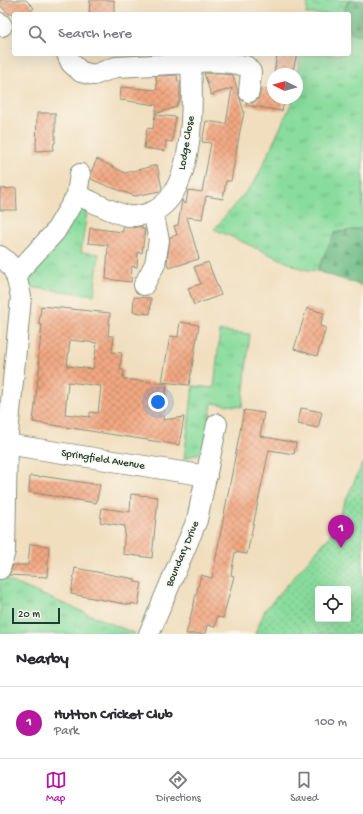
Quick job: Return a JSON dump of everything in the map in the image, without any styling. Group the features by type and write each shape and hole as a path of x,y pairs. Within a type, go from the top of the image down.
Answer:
{"street":[{"path":"68,56 71,63 81,72 94,75 116,67 201,62 223,62 246,66 250,72 248,92"},
{"name":"Lodge Close","path":"77,195 129,216 153,212 164,205 174,194 180,182 188,147 192,117 191,63"},
{"path":"16,274 55,232 77,195 80,174"},
{"path":"144,285 155,264 159,240 153,212"},
{"path":"0,256 5,259 16,274 21,297 3,444 5,551 0,569"},
{"name":"Boundary Drive","path":"149,634 197,520 217,424"},
{"name":"Springfield Avenue","path":"3,444 207,476"}],"green space":[{"path":"308,0 349,0 344,12 306,12"},
{"path":"349,0 363,0 363,32 361,35 351,32 351,12 344,12"},
{"path":"351,32 361,35 363,32 363,228 335,233 317,271 302,269 214,229 256,180 291,104 303,104 303,68 298,68 300,56 351,56"},
{"path":"77,195 87,211 81,252 99,254 94,295 19,286"},
{"path":"363,228 363,286 317,271 335,233"},
{"path":"220,331 250,334 242,407 212,403 205,451 184,459 193,386 214,388"},
{"path":"363,462 363,634 255,634 265,610 329,537"},
{"path":"0,577 136,634 0,634"}],"building":[{"path":"0,0 26,0 34,8 29,12 12,12 12,14 9,14 0,5"},
{"path":"90,0 114,0 114,12 89,12"},
{"path":"277,56 296,56 294,68 275,68"},
{"path":"204,73 233,75 244,112 231,181 226,181 223,199 206,196 202,219 187,217 199,259 169,268 167,263 170,237 177,235 174,226 178,225 182,200 184,204 186,204 188,190 202,192 211,143 202,142 206,121 226,124 232,88 211,95"},
{"path":"177,75 178,82 180,81 180,99 176,107 155,114 157,105 120,100 121,87 157,90 156,76"},
{"path":"261,88 267,89 267,104 284,104 282,111 246,105 246,103 253,103 258,99"},
{"path":"37,113 55,113 55,143 53,150 36,151"},
{"path":"155,115 176,117 172,142 166,141 165,151 144,148 147,128 153,129"},
{"path":"97,159 125,173 157,165 162,188 160,191 135,196 102,184 91,179 91,172"},
{"path":"16,188 17,210 0,210 0,189"},
{"path":"142,226 142,229 145,229 142,253 138,252 137,267 132,266 131,282 106,279 108,245 88,243 90,228 123,232 123,227 132,228"},
{"path":"208,262 221,295 194,305 188,288 201,284 194,267"},
{"path":"134,297 151,298 150,314 133,312"},
{"path":"41,306 110,313 108,336 114,336 112,352 122,353 120,370 124,370 123,379 167,384 163,420 184,417 179,445 33,422 40,362 38,362 42,325 39,324","holes":["70,340 97,343 93,369 67,366","68,382 101,386 98,413 90,412 90,417 65,414"]},
{"path":"307,308 324,313 320,326 326,328 317,356 294,349"},
{"path":"180,322 199,325 189,385 162,382 170,336 178,337"},
{"path":"301,408 322,412 318,428 298,424"},
{"path":"244,410 264,413 260,436 296,443 294,454 269,450 247,554 235,552 231,575 234,576 223,618 217,617 215,627 207,625 205,634 186,634 201,575 212,578"},
{"path":"30,476 41,476 100,485 96,503 29,492"},
{"path":"131,494 158,497 152,558 123,554 125,526 100,522 102,508 130,512"},
{"path":"30,544 49,546 47,577 9,575 13,565 28,565"},
{"path":"75,568 135,579 135,582 142,583 138,605 71,594"}],"place":[{"name":"Hutton Cricket Club","path":"341,548"}]}
